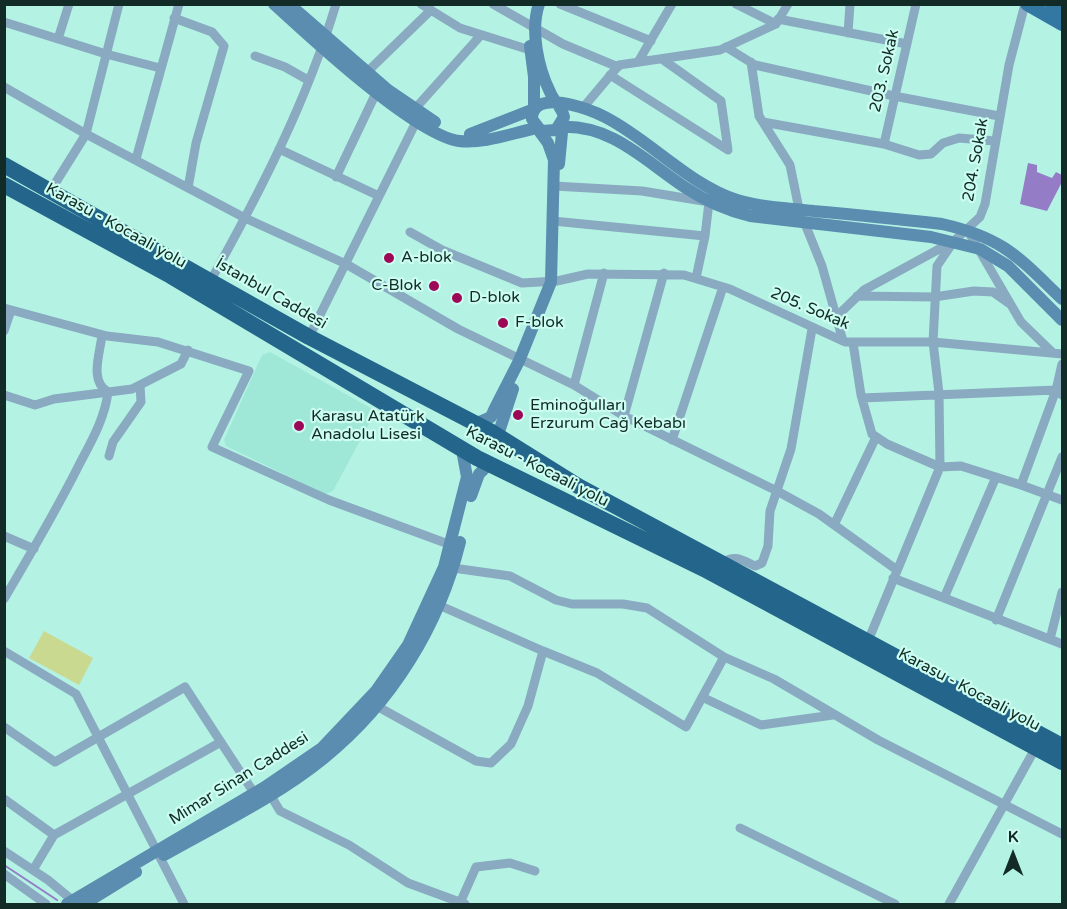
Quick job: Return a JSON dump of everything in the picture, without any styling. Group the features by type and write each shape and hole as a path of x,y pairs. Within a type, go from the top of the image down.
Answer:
{"highway":[{"name":"İstanbul Caddesi","path":"4,165 309,337 489,431"},
{"name":"Karasu - Kocaali yolu","path":"4,185 171,276 462,450 704,569 1062,762"},
{"name":"Karasu - Kocaali yolu","path":"489,431 578,486 793,604 868,641 1062,746"},
{"path":"462,450 489,431"},
{"path":"489,431 489,464"}],"main road":[{"path":"274,4 325,41"},
{"path":"289,4 364,76 445,137 457,141 472,141 537,128 551,132 561,125 594,129 623,142 709,202 725,210 750,216 954,241 980,249 1008,266 1062,320"},
{"path":"522,362 490,417 489,431 498,432 522,362 554,282 556,186 554,160 532,119 534,77 531,50 532,4"},
{"path":"539,4 531,26 544,77 556,103 563,112 556,186"},
{"path":"1026,4 1062,24"},
{"path":"1052,4 1062,10"},
{"path":"364,76 376,93 451,133 466,135 534,109 546,101 604,116 713,190 729,197 770,206 942,224 967,230 992,239 1015,253 1062,299"},
{"name":"Mimar Sinan Caddesi","path":"449,568 451,545 467,477 462,450"},
{"name":"Mimar Sinan Caddesi","path":"75,904 263,791 322,748 372,703 434,603 449,568 474,484 489,464"}],"street":[{"path":"58,39 69,4"},
{"path":"51,190 86,134 120,4"},
{"path":"136,159 179,4"},
{"path":"211,280 245,219 279,149 325,41 336,4"},
{"path":"421,4 460,28 531,50"},
{"path":"494,4 531,26 618,67"},
{"path":"560,4 651,41"},
{"path":"736,4 777,22 907,44"},
{"path":"582,109 618,67 726,47 777,22 788,4"},
{"path":"848,33 850,4"},
{"name":"203. Sokak","path":"884,144 916,4"},
{"name":"204. Sokak","path":"940,467 939,393 933,342 937,266 954,241 980,217 985,204 999,116 1026,4"},
{"path":"638,62 671,5"},
{"path":"364,76 430,10"},
{"path":"174,18 212,32 224,46 196,142 188,188"},
{"path":"4,22 106,54 160,68"},
{"path":"309,337 379,196 414,115 481,34"},
{"path":"726,47 751,62 894,96 999,116"},
{"path":"255,56 285,67 308,80"},
{"path":"610,75 728,150 721,100 662,59"},
{"path":"751,62 759,116 790,165 799,209 822,266 836,317 848,342 872,434 940,467 961,466 1021,484 1062,500"},
{"path":"4,87 86,134 245,219 346,264 392,293 522,362 574,386 624,416 777,491 834,525 895,574 996,620 1062,644"},
{"path":"336,177 376,93"},
{"path":"763,122 884,144 919,156 931,154 943,143 959,138 995,141"},
{"path":"279,149 379,196"},
{"path":"556,186 642,191 709,202 729,197"},
{"path":"696,278 709,202"},
{"path":"556,221 705,236"},
{"path":"967,230 1021,322 1058,354"},
{"name":"205. Sokak","path":"410,232 442,250 522,283 554,282 588,274 664,273 696,278 723,287 812,329 848,342 933,342 1058,354"},
{"path":"836,317 864,290 954,241"},
{"path":"574,386 604,273"},
{"path":"624,416 664,273"},
{"path":"672,440 723,287"},
{"path":"857,296 934,297 974,291 993,292 1010,304"},
{"path":"4,331 8,309 102,335 158,342 249,371 212,447 329,500 451,545"},
{"path":"722,563 729,558 737,557 755,566 762,563 768,546 770,511 791,449 812,329"},
{"path":"102,335 97,377 98,384 108,392"},
{"path":"4,395 35,405 54,399 132,389 181,364 188,350"},
{"path":"1021,484 1059,393 1062,364"},
{"path":"109,456 113,442 141,402 140,385"},
{"path":"4,599 34,549 96,432 108,392"},
{"path":"862,398 939,393 1059,393"},
{"path":"834,525 876,437"},
{"path":"996,620 1062,457"},
{"path":"868,641 940,467"},
{"path":"944,598 996,477"},
{"path":"4,536 34,549"},
{"path":"449,568 510,576 556,600 572,604 623,604 647,608 724,657 774,679 833,715 1062,834"},
{"path":"1050,639 1062,592"},
{"path":"434,603 597,673 686,727 724,657"},
{"path":"4,651 76,694 184,904"},
{"path":"372,703 476,761 491,763 510,744 528,706 543,651"},
{"path":"4,727 55,762 185,687 221,742 280,810 349,845 408,883 445,901 463,904 476,867 510,863 535,871"},
{"path":"702,697 761,725 833,715"},
{"path":"33,870 54,835 221,742"},
{"path":"949,904 1036,747"},
{"path":"4,799 54,835"},
{"path":"740,828 895,904"},
{"path":"4,851 33,870 75,904"},
{"path":"4,874 46,904"}],"shaded area":[{"path":"1028,163 1037,165 1037,172 1052,178 1056,172 1062,175 1062,182 1047,211 1020,204"},
{"name":"Karasu Atatürk Anadolu Lisesi","path":"270,352 376,411 333,491 325,494 226,446 224,440 262,355"},
{"path":"44,631 93,658 79,685 29,658"}],"waterway":[{"path":"4,865 57,900"}],"place":[{"name":"A-blok","path":"389,258"},
{"name":"C-Blok","path":"434,286"},
{"name":"D-blok","path":"457,298"},
{"name":"F-blok","path":"503,323"},
{"name":"Eminoğulları Erzurum Cağ Kebabı","path":"518,415"},
{"name":"Karasu Atatürk Anadolu Lisesi","path":"299,426"}]}
